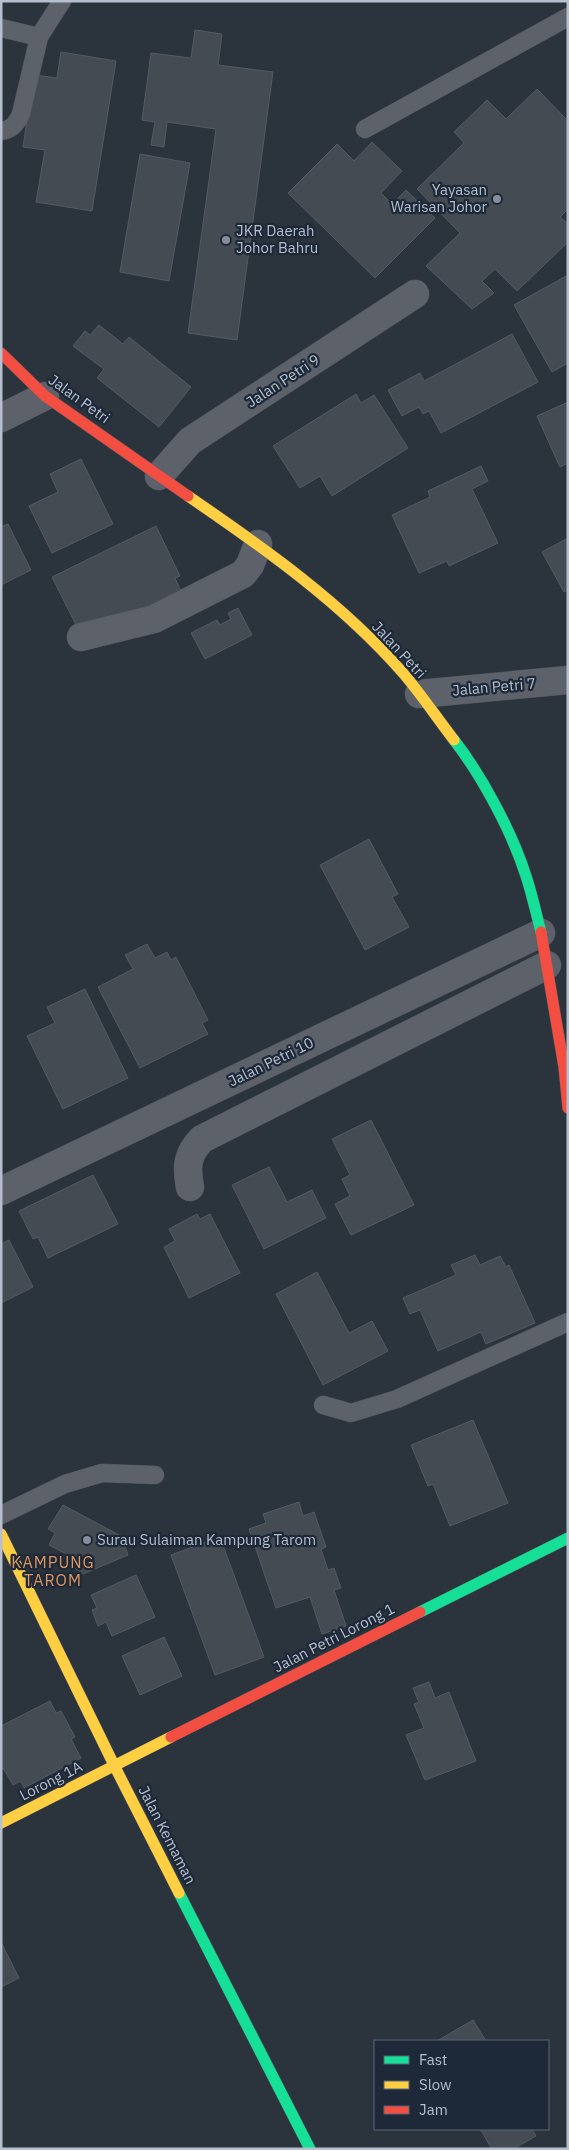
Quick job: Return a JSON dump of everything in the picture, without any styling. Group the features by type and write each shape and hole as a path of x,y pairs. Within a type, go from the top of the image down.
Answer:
{"street":[{"name":"Jalan Petri 9","path":"159,476 190,441 415,294"},
{"name":"Jalan Petri","path":"1,353 46,396 258,544 346,616 403,674 466,755 500,815 526,875 547,965 564,1067 568,1108"},
{"path":"1,418 46,396"},
{"path":"81,637 154,619 243,574 250,565 258,544"},
{"name":"Jalan Petri 7","path":"419,694 568,680"},
{"name":"Jalan Petri 10","path":"1,1192 541,933"},
{"path":"190,1187 187,1161 192,1149 202,1139 547,965"},
{"name":"Jalan Kemaman","path":"1,1534 114,1765 310,2149"},
{"name":"Jalan Petri Lorong 1","path":"114,1765 568,1538"},
{"name":"Lorong 1A","path":"1,1823 114,1765"}],"lane":[{"path":"1,131 7,130 16,124 21,114 39,37 62,1"},
{"path":"365,129 430,91 568,17"},
{"path":"1,28 39,37"},
{"path":"323,1405 351,1413 397,1399 568,1322"},
{"path":"1,1515 65,1484 102,1473 155,1475"}],"building":[{"name":"JKR Daerah Johor Bahru","path":"195,30 222,34 218,65 273,72 237,340 188,333 216,129 167,122 164,147 151,145 155,122 142,120 151,53 191,58"},
{"path":"61,52 116,61 92,211 36,202 45,150 23,147 34,75 57,78"},
{"name":"Yayasan Warisan Johor","path":"537,89 568,121 568,209 560,217 568,224 568,242 517,291 495,269 482,281 494,293 472,309 426,266 460,233 417,189 464,143 454,132 487,100 506,119"},
{"name":"Yayasan Warisan Johor","path":"372,142 402,171 381,193 392,204 406,190 435,218 375,278 288,193 337,144 354,161"},
{"path":"140,154 190,163 169,281 120,272"},
{"path":"568,275 568,363 552,372 514,305"},
{"path":"99,325 123,344 129,337 191,387 159,427 97,378 104,369 73,346 85,331 90,335"},
{"path":"512,334 538,382 441,433 429,411 423,414 419,407 402,416 388,390 420,373 424,381"},
{"path":"356,394 361,403 374,395 408,448 332,496 320,476 300,488 273,446"},
{"path":"568,402 568,463 560,467 537,416"},
{"path":"81,459 113,524 52,553 29,506 58,492 50,474"},
{"path":"481,466 488,481 472,489 498,543 449,566 447,561 419,573 392,515 430,497 428,491"},
{"path":"8,524 31,570 1,585 1,527"},
{"path":"156,526 180,576 175,578 182,594 112,628 106,616 78,629 52,577"},
{"path":"568,538 568,590 564,592 542,552"},
{"path":"238,608 252,635 205,659 191,633 217,620 220,625 231,619 228,613"},
{"path":"369,839 398,894 392,897 409,927 365,950 320,865"},
{"path":"147,944 155,958 167,952 171,960 176,957 208,1020 202,1023 208,1034 140,1068 98,987 133,969 125,955"},
{"path":"85,989 128,1078 63,1109 27,1036 55,1023 47,1007"},
{"path":"371,1120 414,1205 351,1235 335,1204 350,1196 342,1179 350,1175 332,1139"},
{"path":"269,1167 287,1202 312,1190 326,1218 264,1249 232,1185"},
{"path":"93,1175 118,1224 48,1258 38,1237 33,1239 19,1211"},
{"path":"197,1214 200,1219 210,1214 240,1273 189,1298 164,1247 175,1241 169,1229"},
{"path":"9,1240 33,1287 1,1303 1,1244"},
{"path":"475,1255 480,1265 500,1256 506,1267 509,1265 535,1323 486,1344 481,1332 438,1351 420,1310 410,1314 403,1298 456,1275 451,1265"},
{"path":"317,1272 349,1333 372,1321 388,1351 323,1385 276,1294"},
{"path":"473,1420 508,1503 450,1526 433,1484 428,1486 411,1445"},
{"path":"299,1502 303,1516 314,1512 326,1547 321,1549 328,1570 334,1568 341,1588 334,1590 346,1626 322,1634 310,1597 276,1608 249,1529 266,1523 263,1514"},
{"name":"Surau Sulaiman Kampung Tarom","path":"63,1505 121,1536 128,1555 83,1574 73,1567 80,1561 49,1545 55,1533 48,1529"},
{"path":"220,1537 264,1657 215,1675 171,1555"},
{"path":"136,1575 155,1617 112,1636 106,1622 98,1626 92,1610 97,1608 91,1595"},
{"path":"164,1637 182,1676 140,1695 122,1656"},
{"path":"429,1682 435,1698 449,1692 476,1761 425,1780 406,1735 424,1728 414,1704 419,1702 413,1688"},
{"path":"50,1701 56,1713 61,1711 75,1737 71,1739 81,1758 24,1788 21,1781 13,1785 3,1768 1,1769 1,1726"},
{"path":"1,1942 19,1978 1,1987"},
{"path":"473,2020 485,2040 439,2040"},
{"path":"481,2130 533,2130 536,2136 513,2149 492,2149"}],"traffic: fast":[{"path":"454,740 485,787 513,841 528,883 541,932"},
{"path":"420,1612 568,1538"},
{"path":"179,1893 310,2149"}],"traffic: slow":[{"path":"188,496 273,556 354,623 403,673 454,740"},
{"path":"1,1534 179,1893"},
{"path":"1,1823 171,1737"}],"traffic: jam":[{"path":"1,353 45,396 188,496"},
{"path":"541,932 564,1067 568,1108"},
{"path":"171,1737 420,1612"}],"place":[{"name":"Yayasan Warisan Johor","path":"497,199"},
{"name":"JKR Daerah Johor Bahru","path":"226,240"},
{"name":"Surau Sulaiman Kampung Tarom","path":"87,1540"}],"district":[{"name":"KAMPUNG TAROM","path":"53,1571"}]}
